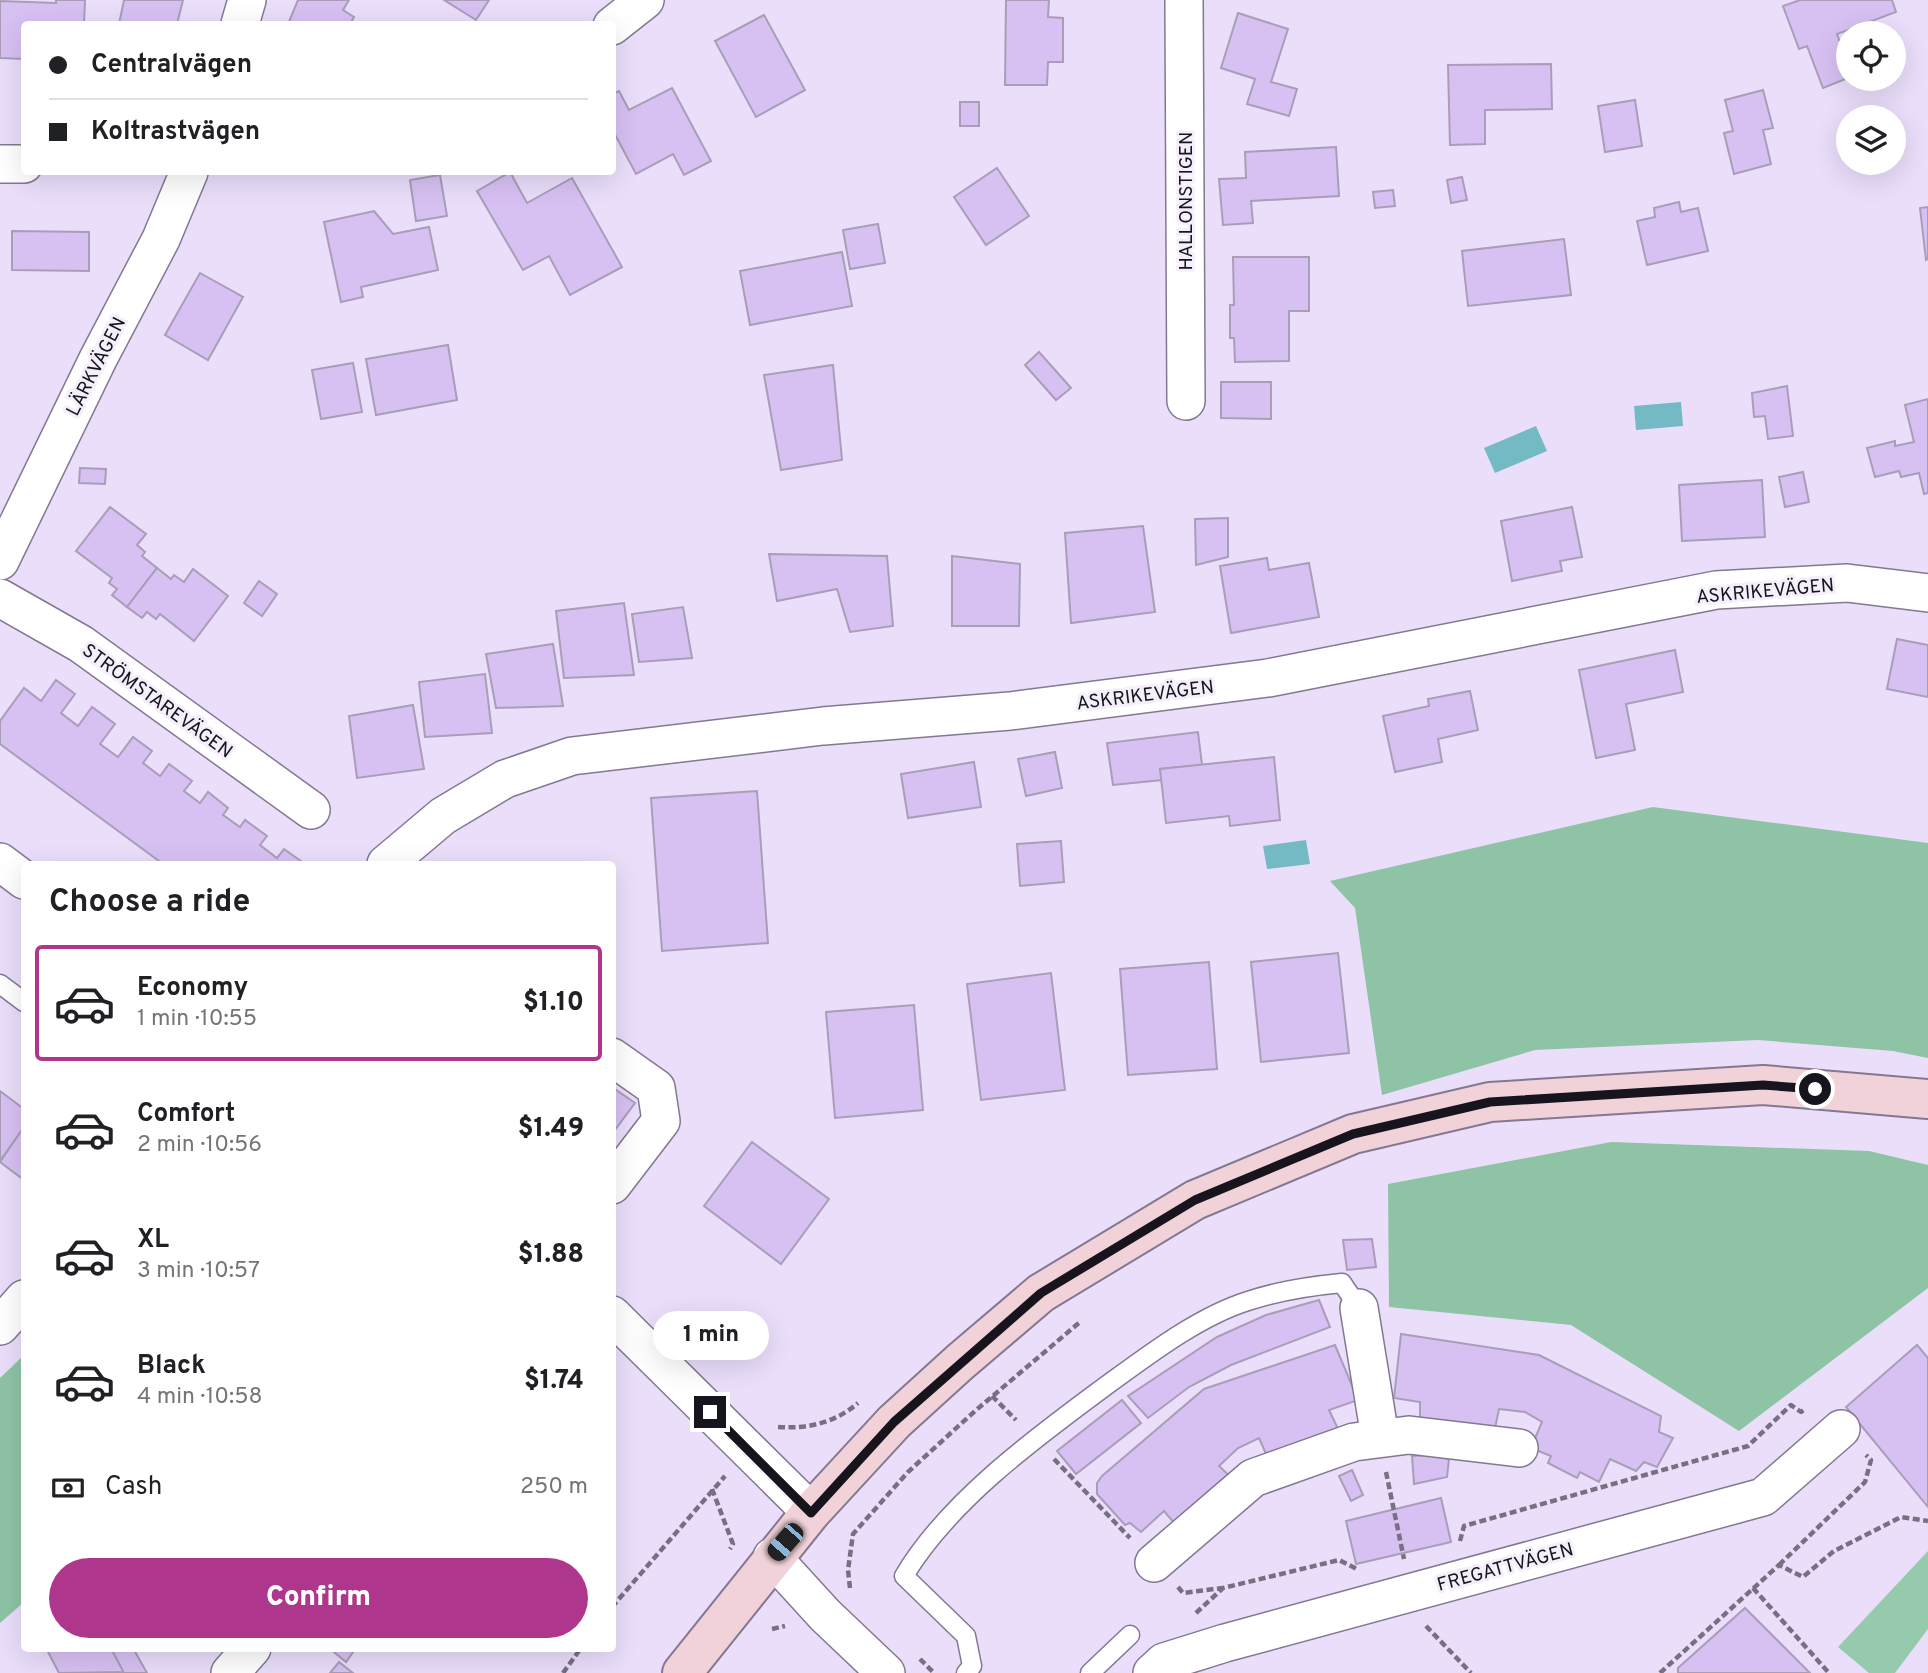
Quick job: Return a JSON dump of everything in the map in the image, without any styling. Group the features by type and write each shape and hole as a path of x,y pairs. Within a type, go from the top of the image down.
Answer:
{"street":[{"path":"241,21 247,0"},
{"path":"616,23 645,0"},
{"name":"HALLONSTIGEN","path":"1184,0 1186,401"},
{"path":"0,164 21,164"},
{"name":"LÄRKVÄGEN","path":"0,561 97,359 161,239 188,175"},
{"name":"ASKRIKEVÄGEN","path":"390,861 443,816 505,779 572,756 823,726 1010,711 1268,678 1717,590 1847,583 1928,593"},
{"name":"STRÖMSTAREVÄGEN","path":"0,598 81,644 311,810"},
{"path":"0,862 21,878"},
{"path":"616,1060 656,1088 661,1121 616,1180"},
{"path":"682,1673 772,1557 894,1422 1041,1293 1195,1200 1353,1134 1490,1102 1763,1085 1928,1099"},
{"path":"0,1326 21,1302"},
{"path":"1359,1308 1380,1437"},
{"path":"616,1319 811,1513"},
{"name":"FREGATTVÄGEN","path":"1153,1673 1164,1662 1225,1643 1763,1497 1841,1429"},
{"path":"1154,1563 1253,1478 1354,1442 1409,1435 1519,1448"},
{"path":"772,1557 825,1615 900,1663"},
{"path":"230,1673 248,1652"}],"lane":[{"path":"0,984 21,1000"},
{"path":"966,1673 972,1667 966,1636 904,1576 920,1549 1034,1439 1166,1342 1246,1301 1311,1286 1342,1283 1359,1308"},
{"path":"1090,1673 1130,1635"}],"path":[{"path":"858,1595 849,1587 853,1534 908,1472 1080,1322"},
{"path":"992,1396 1183,1593 1223,1588"},
{"path":"1389,1487 1403,1553"},
{"path":"712,1489 733,1544 726,1555"},
{"path":"1660,1673 1779,1565 1803,1577 1834,1552 1901,1517 1928,1521"},
{"path":"1753,1588 1829,1673"},
{"path":"563,1673 578,1652"},
{"path":"900,1663 934,1673"}],"shaded area":[{"path":"1681,402 1683,426 1636,430 1634,406"},
{"path":"1536,426 1547,451 1495,473 1484,448"},
{"path":"1653,807 1928,843 1928,1058 1893,1051 1758,1040 1535,1050 1382,1095 1355,908 1330,881"},
{"path":"1306,840 1310,864 1267,869 1263,846"},
{"path":"1611,1142 1869,1151 1928,1165 1928,1288 1739,1431 1571,1325 1389,1307 1388,1184"},
{"path":"21,1358 21,1605 0,1623 0,1378"},
{"path":"1928,1551 1928,1629 1895,1673 1869,1673 1838,1647"}],"building":[{"path":"56,0 85,0 84,21 21,21 21,59 0,58 0,1 56,3"},
{"path":"124,0 183,0 178,21 120,21"},
{"path":"298,0 349,0 343,10 354,17 352,21 289,21"},
{"path":"444,0 489,0 476,20"},
{"path":"1006,0 1049,0 1048,17 1063,18 1063,62 1048,62 1047,85 1005,85"},
{"path":"1800,0 1892,0 1896,12 1872,21 1836,21 1836,83 1823,88 1807,46 1799,49 1783,6"},
{"path":"1238,13 1288,29 1271,82 1297,89 1289,116 1247,104 1255,79 1221,68"},
{"path":"764,15 805,90 756,117 715,41"},
{"path":"1551,64 1552,109 1485,110 1485,144 1450,145 1448,65"},
{"path":"672,88 711,161 684,175 673,154 636,174 616,136 616,92 619,91 629,110"},
{"path":"1763,90 1773,128 1763,130 1771,164 1734,174 1724,133 1733,131 1725,100"},
{"path":"1635,100 1642,146 1605,152 1598,106"},
{"path":"960,102 979,102 979,126 960,126"},
{"path":"1336,147 1339,196 1251,201 1253,223 1223,225 1219,179 1246,178 1245,152"},
{"path":"997,168 1029,216 986,245 954,197"},
{"path":"440,175 447,216 416,221 410,180"},
{"path":"505,175 512,175 527,203 572,178 622,267 570,295 549,256 523,270 477,191"},
{"path":"1462,177 1467,200 1451,203 1447,180"},
{"path":"1393,190 1395,206 1375,208 1373,192"},
{"path":"1679,202 1681,212 1698,208 1708,251 1647,265 1637,221 1655,217 1654,208"},
{"path":"1928,207 1928,259 1926,260 1920,208"},
{"path":"374,211 393,234 429,227 438,270 361,287 363,297 341,302 324,222"},
{"path":"878,224 885,263 850,269 843,230"},
{"path":"12,231 89,232 89,271 12,270"},
{"path":"1564,239 1571,295 1468,306 1462,251"},
{"path":"842,252 852,306 750,325 740,271"},
{"path":"1233,257 1309,257 1309,311 1289,311 1289,361 1235,362 1234,338 1230,338 1230,305 1234,305"},
{"path":"200,273 243,297 208,360 165,335"},
{"path":"448,345 457,400 376,415 366,359"},
{"path":"1039,352 1071,388 1056,400 1025,365"},
{"path":"353,363 362,412 321,419 312,370"},
{"path":"833,365 842,460 781,470 764,375"},
{"path":"1221,382 1271,382 1271,419 1221,418"},
{"path":"1787,386 1793,436 1768,439 1765,416 1754,417 1752,393"},
{"path":"1928,399 1928,493 1924,494 1919,473 1901,477 1899,471 1875,477 1867,448 1895,441 1895,446 1914,442 1905,405"},
{"path":"80,468 106,469 105,484 79,483"},
{"path":"1803,472 1809,502 1785,507 1779,477"},
{"path":"1762,480 1765,537 1682,541 1679,485"},
{"path":"110,507 146,534 137,545 145,552 142,556 157,568 127,607 112,595 117,589 109,583 112,578 76,551"},
{"path":"1572,507 1582,557 1560,561 1562,571 1512,581 1501,521"},
{"path":"1228,518 1228,557 1196,565 1195,519"},
{"path":"1143,526 1155,612 1071,623 1065,533"},
{"path":"769,554 887,556 893,626 850,632 837,589 777,601"},
{"path":"952,556 1020,564 1019,626 952,626"},
{"path":"1267,558 1269,570 1309,563 1319,617 1231,633 1220,566"},
{"path":"157,568 171,579 174,575 184,582 193,569 228,596 194,641 160,614 156,619 147,612 142,618 127,607"},
{"path":"259,581 277,594 262,616 244,603"},
{"path":"624,603 634,675 564,678 556,611"},
{"path":"683,607 692,658 639,662 632,614"},
{"path":"1897,639 1928,645 1928,697 1887,689"},
{"path":"553,644 563,706 496,708 486,654"},
{"path":"1675,650 1683,692 1626,704 1635,750 1596,758 1579,670"},
{"path":"485,674 492,733 425,737 419,682"},
{"path":"56,680 75,694 61,713 78,726 92,707 115,724 100,744 118,757 133,737 152,751 143,763 160,776 169,764 192,781 184,791 200,803 208,792 228,808 223,815 240,827 245,820 267,836 260,845 277,858 284,849 301,861 159,861 0,744 0,721 24,688 41,701"},
{"path":"1470,691 1478,730 1438,739 1442,762 1395,772 1383,716 1429,706 1428,699"},
{"path":"413,705 424,769 357,778 349,716"},
{"path":"1198,732 1202,765 1160,769 1162,780 1113,785 1107,743"},
{"path":"1055,752 1062,788 1026,796 1018,759"},
{"path":"1274,757 1280,820 1230,826 1229,816 1166,823 1160,769"},
{"path":"974,762 981,807 908,818 901,774"},
{"path":"757,791 768,943 662,951 651,798"},
{"path":"1061,841 1064,882 1020,886 1017,844"},
{"path":"1338,953 1349,1053 1261,1062 1251,962"},
{"path":"1209,962 1217,1069 1128,1075 1120,969"},
{"path":"1051,973 1065,1090 981,1100 967,984"},
{"path":"914,1005 923,1110 835,1118 826,1012"},
{"path":"616,1090 635,1103 616,1129"},
{"path":"0,1091 21,1107 21,1131 0,1161"},
{"path":"21,1131 21,1178 0,1162"},
{"path":"752,1142 829,1199 781,1264 704,1206"},
{"path":"1372,1239 1376,1267 1347,1270 1343,1240"},
{"path":"1319,1300 1330,1327 1231,1365 1189,1387 1148,1418 1128,1396 1217,1337 1266,1315"},
{"path":"1401,1334 1539,1355 1661,1416 1659,1432 1673,1438 1657,1467 1644,1462 1636,1471 1610,1459 1599,1482 1580,1472 1577,1478 1548,1463 1551,1456 1531,1448 1542,1422 1525,1412 1499,1409 1494,1433 1420,1423 1420,1402 1394,1398"},
{"path":"1335,1345 1358,1400 1329,1410 1341,1435 1270,1463 1259,1438 1238,1448 1219,1466 1236,1482 1181,1531 1164,1511 1141,1532 1130,1523 1125,1525 1097,1494 1097,1483 1102,1476 1204,1389"},
{"path":"1917,1345 1928,1358 1928,1507 1846,1407"},
{"path":"1122,1400 1141,1423 1076,1474 1057,1451"},
{"path":"1428,1455 1449,1459 1447,1477 1414,1484 1412,1456"},
{"path":"1352,1470 1363,1495 1351,1501 1339,1476"},
{"path":"1441,1498 1451,1542 1356,1564 1346,1521"},
{"path":"1745,1608 1810,1673 1678,1673 1678,1668"},
{"path":"48,1652 113,1652 124,1672 59,1673"},
{"path":"113,1652 135,1652 147,1673 124,1673"},
{"path":"334,1652 353,1652 346,1662"},
{"path":"339,1662 353,1673 330,1673"}],"route":[{"path":"710,1412 811,1513 894,1422 1041,1293 1132,1235 1195,1200 1353,1134 1490,1102 1763,1085 1815,1089"}]}
